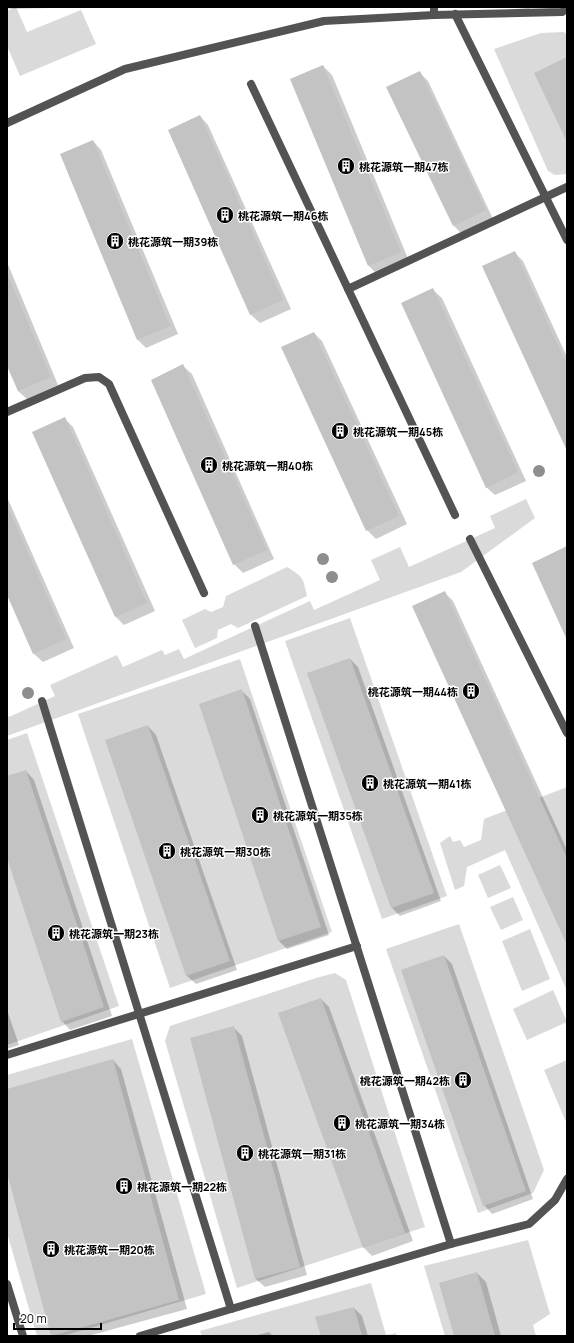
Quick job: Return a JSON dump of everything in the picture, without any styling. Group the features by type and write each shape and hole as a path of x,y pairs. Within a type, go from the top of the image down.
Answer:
{"street":[{"path":"7,123 125,69 324,21 434,11 456,14 565,12"},
{"path":"456,14 567,240"},
{"path":"251,84 455,515"},
{"path":"348,289 567,187"},
{"path":"7,412 85,378 99,377 109,384 204,593"},
{"path":"470,539 567,733"},
{"path":"255,626 451,1244"},
{"path":"42,701 231,1309"},
{"path":"7,1055 357,946"},
{"path":"140,1336 451,1244 529,1224 555,1200 567,1179"},
{"path":"7,1284 23,1336"}],"shaded area":[{"path":"16,7 27,32 81,10 96,44 20,76 7,46 7,11"},
{"path":"564,32 567,35 567,174 555,175 548,171 494,49 541,33"},
{"path":"526,499 535,518 461,572 7,736 7,714 9,717 55,696 50,685 117,655 123,667 162,650 165,655 179,649 184,659 310,601 314,610 380,580 371,560 400,547 409,567 495,528 490,516"},
{"path":"287,567 302,578 307,596 238,628 231,624 218,630 217,638 195,648 182,620 205,609 211,612 223,607 226,596"},
{"path":"350,618 447,896 382,919 285,641"},
{"path":"240,659 332,932 170,988 78,714"},
{"path":"27,733 119,1006 7,1045 7,740"},
{"path":"567,787 567,991 505,850 467,867 464,886 455,890 440,843 450,836 453,842 460,840 464,847 481,840 484,819"},
{"path":"500,865 511,888 488,898 478,875"},
{"path":"513,897 523,920 501,930 490,907"},
{"path":"459,924 544,1170 533,1193 478,1213 386,949"},
{"path":"530,929 550,979 522,991 502,941"},
{"path":"335,973 346,980 425,1227 237,1288 165,1041 170,1026"},
{"path":"553,990 567,1022 527,1040 513,1009"},
{"path":"132,1039 206,1294 63,1336 37,1336 7,1233 7,1075"},
{"path":"567,1060 567,1122 544,1070"},
{"path":"528,1240 550,1314 533,1325 536,1336 445,1336 424,1266"},
{"path":"371,1283 386,1335 396,1333 397,1336 202,1336 200,1331"}],"building":[{"path":"567,57 567,142 534,73"},
{"name":"桃花源筑一期47栋","path":"323,65 401,252 368,266 290,79"},
{"path":"420,71 486,210 453,226 386,87"},
{"name":"桃花源筑一期46栋","path":"200,115 283,300 250,315 168,130"},
{"name":"桃花源筑一期39栋","path":"93,140 170,326 137,340 60,154"},
{"path":"515,251 567,365 567,451 482,266"},
{"path":"7,273 51,377 18,391 7,366"},
{"path":"433,288 518,472 486,488 401,303"},
{"name":"桃花源筑一期45栋","path":"314,332 399,516 366,531 281,347"},
{"name":"桃花源筑一期40栋","path":"183,364 267,550 233,565 151,380"},
{"path":"65,417 147,603 115,617 32,432"},
{"path":"7,505 66,639 33,654 7,595"},
{"path":"567,546 567,640 532,563"},
{"name":"桃花源筑一期44栋","path":"445,591 567,858 567,945 412,606"},
{"name":"桃花源筑一期41栋","path":"350,658 434,893 391,908 307,673"},
{"name":"桃花源筑一期35栋","path":"242,689 321,927 278,941 199,704"},
{"name":"桃花源筑一期30栋","path":"148,725 230,961 186,976 105,740"},
{"name":"桃花源筑一期23栋","path":"26,770 104,1007 61,1022 7,858 7,776"},
{"name":"桃花源筑一期42栋","path":"444,955 526,1191 483,1206 401,970"},
{"name":"桃花源筑一期34栋","path":"321,998 405,1233 363,1248 278,1013"},
{"name":"桃花源筑一期31栋","path":"234,1026 300,1267 255,1279 190,1038"},
{"path":"113,1059 179,1300 51,1336 7,1173 7,1089"},
{"path":"477,1272 495,1336 454,1336 439,1283"},
{"path":"354,1307 362,1336 321,1336 315,1317"}],"place":[{"name":"桃花源筑一期47栋","path":"346,166"},
{"name":"桃花源筑一期46栋","path":"225,215"},
{"name":"桃花源筑一期39栋","path":"115,241"},
{"name":"桃花源筑一期45栋","path":"340,431"},
{"name":"桃花源筑一期40栋","path":"209,465"},
{"name":"桃花源筑一期44栋","path":"471,691"},
{"name":"桃花源筑一期41栋","path":"370,783"},
{"name":"桃花源筑一期35栋","path":"260,815"},
{"name":"桃花源筑一期30栋","path":"167,851"},
{"name":"桃花源筑一期23栋","path":"56,933"},
{"name":"桃花源筑一期42栋","path":"463,1080"},
{"name":"桃花源筑一期34栋","path":"342,1123"},
{"name":"桃花源筑一期31栋","path":"245,1153"},
{"name":"桃花源筑一期22栋","path":"124,1186"},
{"name":"桃花源筑一期20栋","path":"51,1249"}]}
